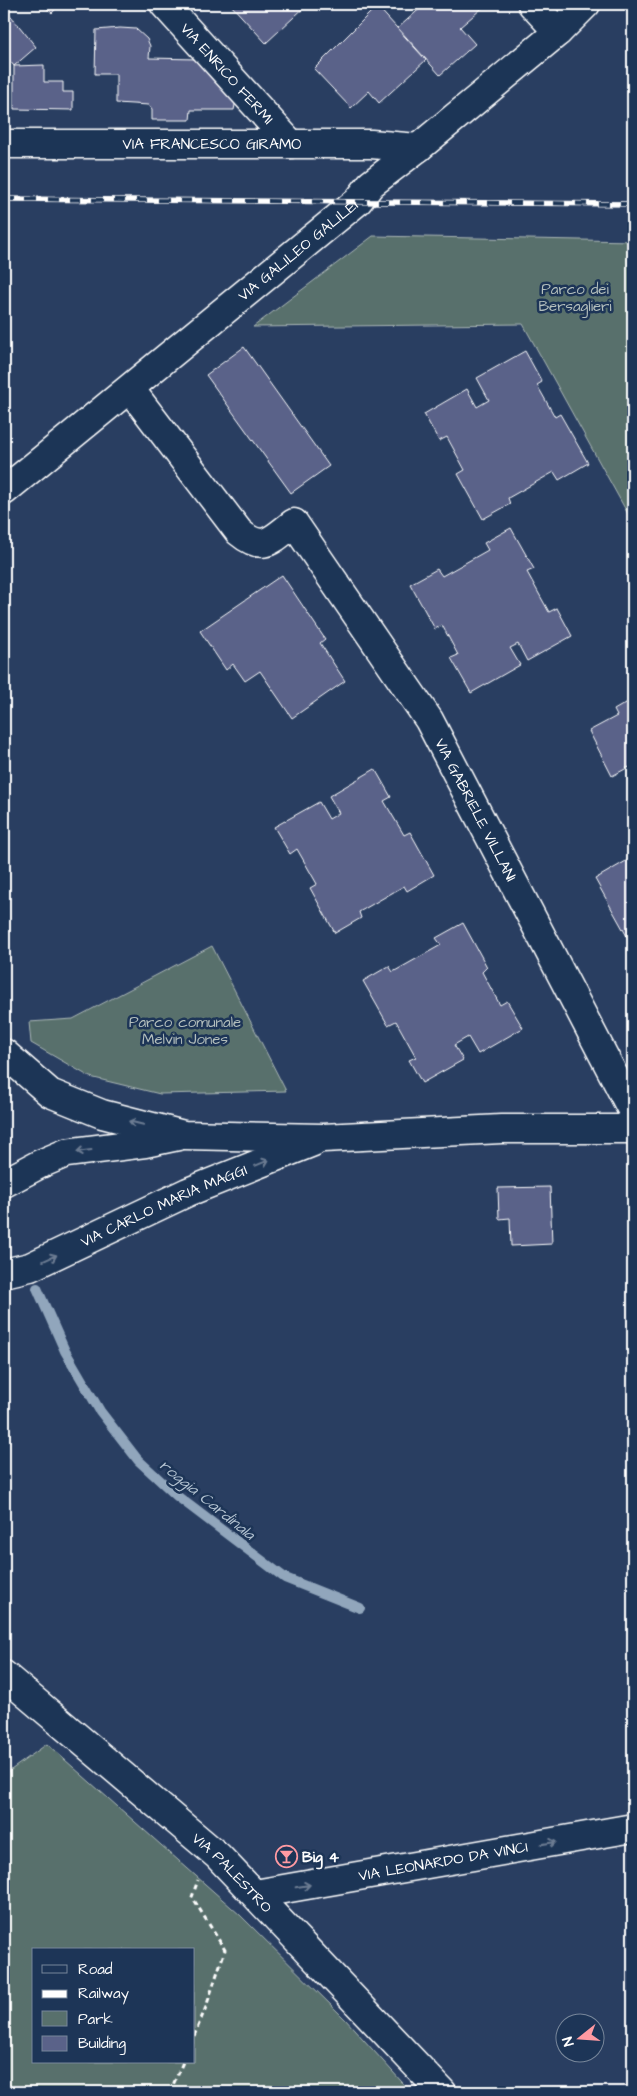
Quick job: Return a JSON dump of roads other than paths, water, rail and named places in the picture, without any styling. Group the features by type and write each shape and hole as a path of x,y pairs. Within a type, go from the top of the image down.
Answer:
{"street":[{"name":"VIA ENRICO FERMI","path":"164,4 291,144"},
{"path":"532,4 558,32"},
{"name":"VIA GALILEO GALILEI","path":"4,491 358,201 371,184 418,148 558,32 586,4"},
{"name":"VIA FRANCESCO GIRAMO","path":"4,144 371,144 418,148"},
{"name":"VIA GABRIELE VILLANI","path":"130,389 238,532 250,542 267,543 294,523 429,720 633,1112"},
{"name":"VIA CARLO MARIA MAGGI","path":"4,1053 50,1093 102,1114 184,1135"},
{"name":"VIA CARLO MARIA MAGGI","path":"4,1183 66,1153 145,1143 184,1135 323,1138 501,1129 633,1129"},
{"name":"VIA CARLO MARIA MAGGI","path":"4,1273 30,1266 188,1192 323,1138"},
{"name":"VIA PALESTRO","path":"4,1675 218,1856 442,2092"},
{"name":"VIA LEONARDO DA VINCI","path":"254,1894 633,1828"}],"waterway":[{"name":"roggia Cardinala","path":"37,1288 65,1351 100,1411 138,1460 177,1496 285,1578 360,1608"}],"railway":[{"path":"4,199 633,204"}],"place":[{"name":"Big 4","path":"286,1857"}],"park label":[{"name":"Parco dei Bersaglieri","path":"575,298"},
{"name":"Parco comunale Melvin Jones","path":"185,1030"}]}
